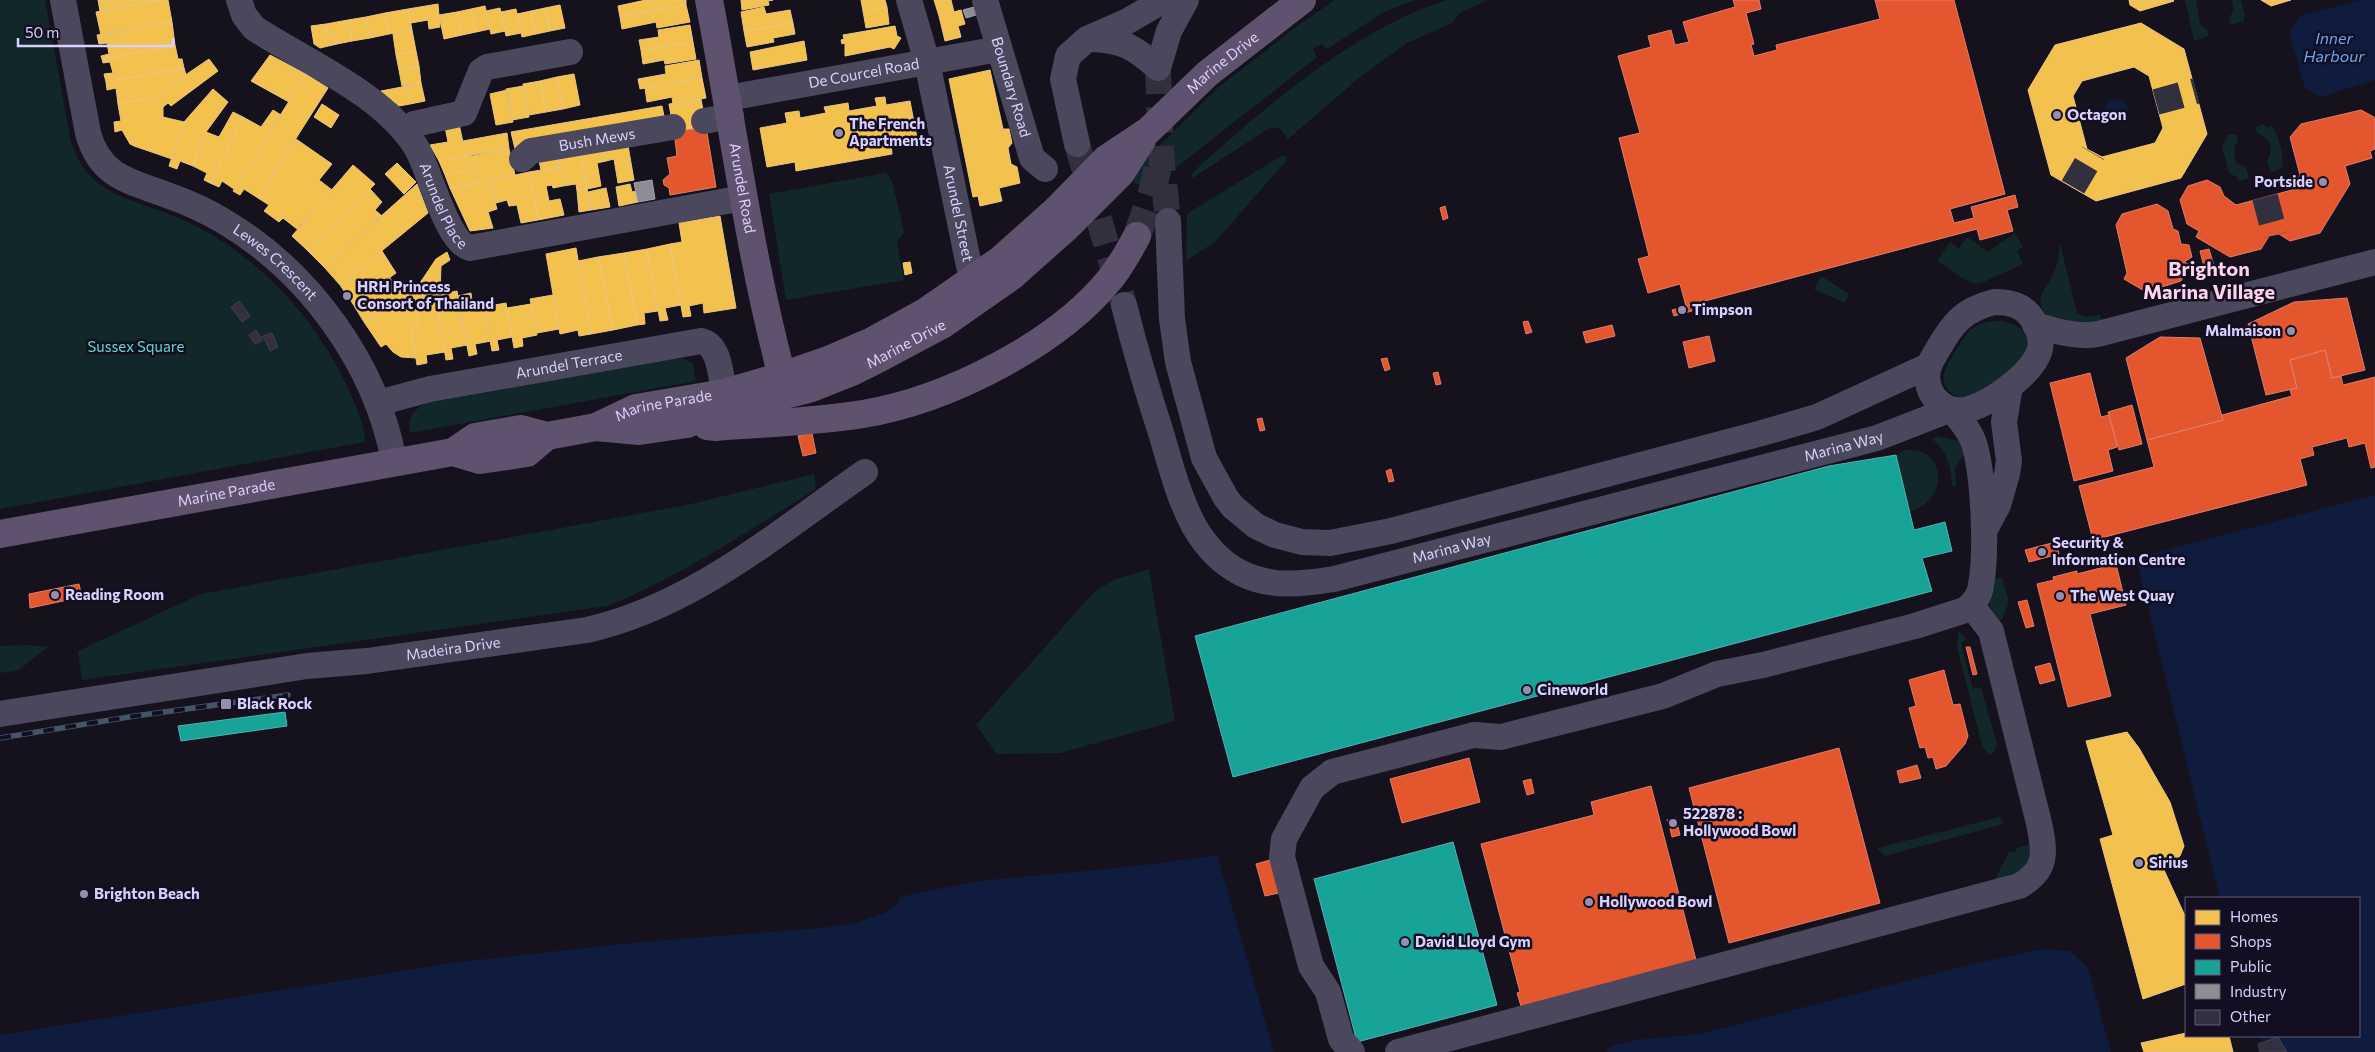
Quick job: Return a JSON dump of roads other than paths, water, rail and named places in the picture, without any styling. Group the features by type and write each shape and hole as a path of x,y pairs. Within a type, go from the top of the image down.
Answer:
{"main road":[{"name":"Arundel Road","path":"709,0 729,107 743,198 782,376"},
{"name":"Marine Drive","path":"782,376 828,360 872,341 925,312 976,278 1000,260 1055,211 1106,159 1148,131 1207,74 1302,0"},
{"name":"Marine Drive","path":"596,427 639,431 687,424 711,413 809,389 852,372 942,325 1012,276 1066,228 1121,172 1148,131"},
{"path":"687,424 716,427 862,414 895,407 951,388 1011,359 1068,320 1110,279 1124,261 1137,236"},
{"name":"Marine Parade","path":"0,534 394,461 453,452 475,437 521,429 548,436 596,427 636,408 724,393 782,376"}],"street":[{"name":"Lewes Crescent","path":"63,0 88,133 98,158 118,176 133,184 191,204 217,218 257,244 308,291 340,332 378,403 385,422 394,461"},
{"name":"Arundel Place","path":"239,0 244,15 254,28 360,93 405,131 427,168 449,228 458,242 470,248 743,198"},
{"name":"Arundel Street","path":"909,0 927,62 969,266 976,278"},
{"name":"Boundary Road","path":"985,0 1032,158 1045,169"},
{"path":"1077,144 1063,78 1068,56 1087,39 1126,22 1164,0"},
{"path":"1087,39 1125,43 1137,49 1158,68 1169,31 1186,0"},
{"name":"De Courcel Road","path":"729,107 927,62 999,48"},
{"path":"405,131 414,124 464,112 475,64 494,65 570,52"},
{"path":"704,121 729,107"},
{"name":"Bush Mews","path":"522,159 531,151 674,127"},
{"path":"1168,221 1174,343 1187,400 1210,471 1232,507 1246,519 1265,532 1302,542 1330,543 1391,531 1762,433 1818,417 1928,366"},
{"path":"2029,366 2090,336 2375,262"},
{"path":"1352,1052 1341,1039 1328,992 1311,966 1282,857 1284,839 1312,788 1325,775 1338,770 1474,735 1501,737 1663,696 1717,674 1764,665 1956,614 1971,605 1981,586 1984,532 1978,457 1973,441 1951,410 1938,402 1931,392 1927,379 1928,366 1956,322 1966,313 1982,305 1994,302 2012,303 2023,308 2035,324 2040,346 2038,354 2010,386 1998,396 1977,406 1951,410"},
{"name":"Marina Way","path":"1124,305 1177,488 1194,527 1216,556 1230,567 1255,579 1272,583 1296,585 1334,579 1877,438 1951,410"},
{"path":"2035,324 2051,330 2090,336"},
{"name":"Arundel Terrace","path":"378,403 430,389 701,341 707,343 714,350 724,393"},
{"path":"1984,532 1998,505 2008,474 2009,461 2004,422 2010,386"},
{"name":"Madeira Drive","path":"0,714 307,666 368,661 587,630 612,624 652,609 705,583 795,523 865,472"},
{"path":"1398,1052 2019,886 2028,881 2040,867 2044,843 1998,653 1991,631 1971,605"}],"water":[{"name":"Inner Harbour","path":"2361,0 2375,0 2375,80 2321,97 2305,88 2289,33 2299,16"},
{"path":"2116,99 2125,102 2128,111 2125,120 2116,123 2107,120 2104,111 2107,102"},
{"path":"2375,495 2375,1052 2265,1052 2261,1037 2360,1037 2360,897 2220,897 2136,558"},
{"path":"1217,855 1274,1052 0,1052 0,1035 459,962 641,942 822,928 854,923 887,912 896,906 900,897 949,887 998,879 1135,866"},
{"path":"2042,949 2070,951 2088,968 2111,1052 1606,1052 1612,1046 1635,1040 1700,1034 1969,965"}],"tunnel":[{"path":"1158,68 1161,153 1168,221"},
{"path":"2156,102 2196,91"},
{"path":"1077,144 1124,305"},
{"path":"1137,236 1152,193 1161,153"},
{"path":"2073,187 2093,153"},
{"path":"2265,197 2275,235"}],"railway":[{"path":"0,738 135,716 288,695"}],"place":[{"name":"Octagon","path":"2057,115"},
{"name":"The French Apartments","path":"839,133"},
{"name":"Portside","path":"2323,182"},
{"name":"HRH Princess Consort of Thailand","path":"347,296"},
{"name":"Timpson","path":"1682,310"},
{"name":"Malmaison","path":"2291,331"},
{"name":"Security & Information Centre","path":"2042,552"},
{"name":"Reading Room","path":"55,595"},
{"name":"The West Quay","path":"2060,596"},
{"name":"Cineworld","path":"1527,690"},
{"name":"Black Rock","path":"226,704"},
{"name":"522878 : Hollywood Bowl","path":"1673,823"},
{"name":"Sirius","path":"2139,863"},
{"name":"Brighton Beach","path":"84,894"},
{"name":"Hollywood Bowl","path":"1589,902"},
{"name":"David Lloyd Gym","path":"1405,942"}],"district":[{"name":"Brighton Marina Village","path":"2209,280"}],"park label":[{"name":"Sussex Square","path":"136,347"}]}
